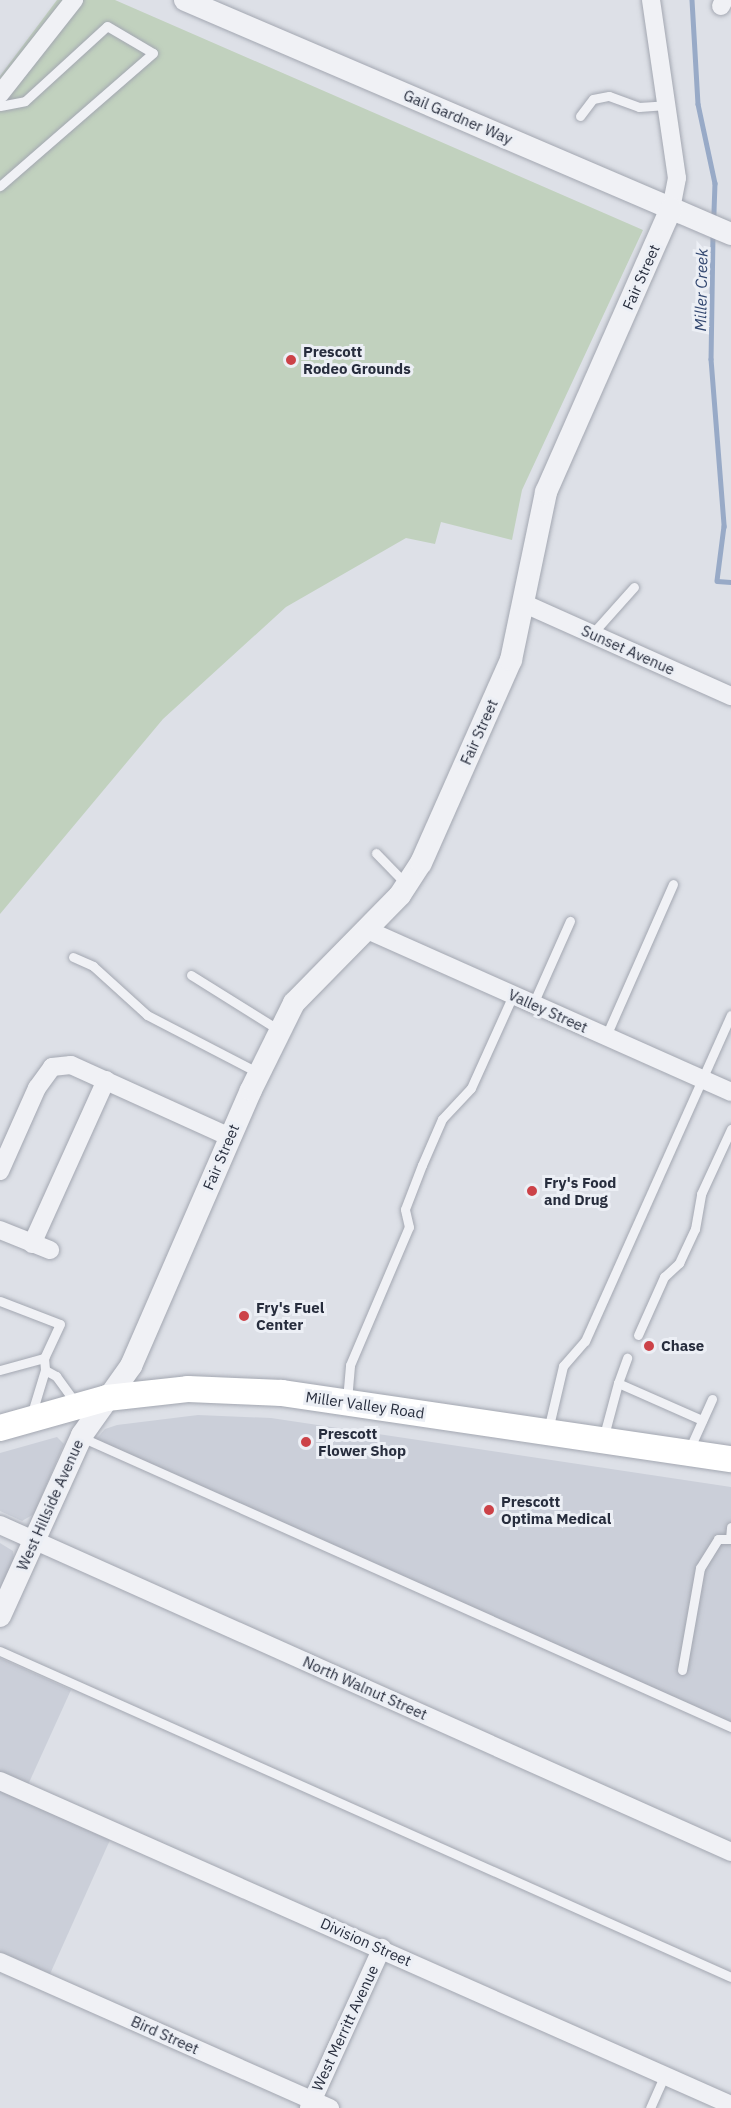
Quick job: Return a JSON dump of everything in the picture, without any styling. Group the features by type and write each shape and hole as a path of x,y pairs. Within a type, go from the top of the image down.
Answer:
{"main road":[{"name":"Miller Valley Road","path":"0,1428 79,1408 107,1398 188,1389 282,1393 731,1459"}],"street":[{"path":"0,94 74,0"},
{"name":"Gail Gardner Way","path":"185,0 731,234"},
{"name":"Fair Street","path":"107,1398 131,1366 279,1030 294,1003 407,885 421,863 511,660 525,604 532,548 546,492 671,208 677,178 651,0"},
{"name":"Sunset Avenue","path":"525,604 731,696"},
{"name":"Valley Street","path":"365,929 731,1092"},
{"path":"0,1171 37,1088 52,1066 71,1065 230,1137"},
{"path":"32,1244 106,1080"},
{"path":"0,1230 50,1250"},
{"name":"West Hillside Avenue","path":"0,1616 81,1437 107,1398"},
{"name":"North Walnut Street","path":"0,1525 731,1852"},
{"name":"Division Street","path":"0,1781 382,1948 731,2105"},
{"name":"West Merritt Avenue","path":"311,2104 382,1948"},
{"name":"Bird Street","path":"0,1962 311,2104 330,2108"}],"lane":[{"path":"0,106 26,101 107,26 153,52 0,186"},
{"path":"580,116 593,99 609,96 639,107 666,105"},
{"path":"592,634 634,587"},
{"path":"376,853 407,885"},
{"path":"606,1036 673,884"},
{"path":"533,1004 570,921"},
{"path":"73,957 93,966 147,1015 259,1073"},
{"path":"190,975 279,1030"},
{"path":"347,1402 350,1365 409,1227 405,1209 422,1165 442,1119 471,1088 513,995"},
{"path":"548,1432 563,1366 585,1341 731,1015"},
{"path":"638,1335 664,1277 679,1263 695,1228 701,1194 731,1129"},
{"path":"0,1301 60,1324 44,1358 45,1370 30,1420"},
{"path":"0,1370 44,1358"},
{"path":"603,1440 627,1358"},
{"path":"45,1370 56,1376 79,1408"},
{"path":"618,1383 702,1420"},
{"path":"688,1452 712,1399"},
{"path":"81,1437 731,1727"},
{"path":"682,1670 700,1568 718,1539 730,1539 731,1527"},
{"path":"0,1651 731,1977"},
{"path":"650,2108 665,2075"}],"shaded area":[{"path":"198,1415 271,1418 731,1487 731,1731 92,1444 105,1429 117,1425"},
{"path":"57,1437 64,1444 34,1514 22,1521 0,1511 0,1453"},
{"path":"0,1543 13,1551 14,1560 0,1592"},
{"path":"0,1658 71,1690 27,1787 0,1774"},
{"path":"0,1790 110,1840 50,1974 0,1952"}],"green space":[{"name":"Prescott Rodeo Grounds","path":"57,0 115,0 643,230 522,490 512,540 441,522 435,544 406,538 286,607 163,719 0,914 0,76"}],"waterway":[{"name":"Miller Creek","path":"692,0 698,104 715,183 714,220"},
{"name":"Miller Creek","path":"713,235 711,359 724,526 717,581 731,582"}],"place":[{"name":"Prescott Rodeo Grounds","path":"291,360"},
{"name":"Fry's Food and Drug","path":"532,1191"},
{"name":"Fry's Fuel Center","path":"244,1316"},
{"name":"Chase","path":"649,1346"},
{"name":"Prescott Flower Shop","path":"306,1442"},
{"name":"Prescott Optima Medical","path":"489,1510"}]}
